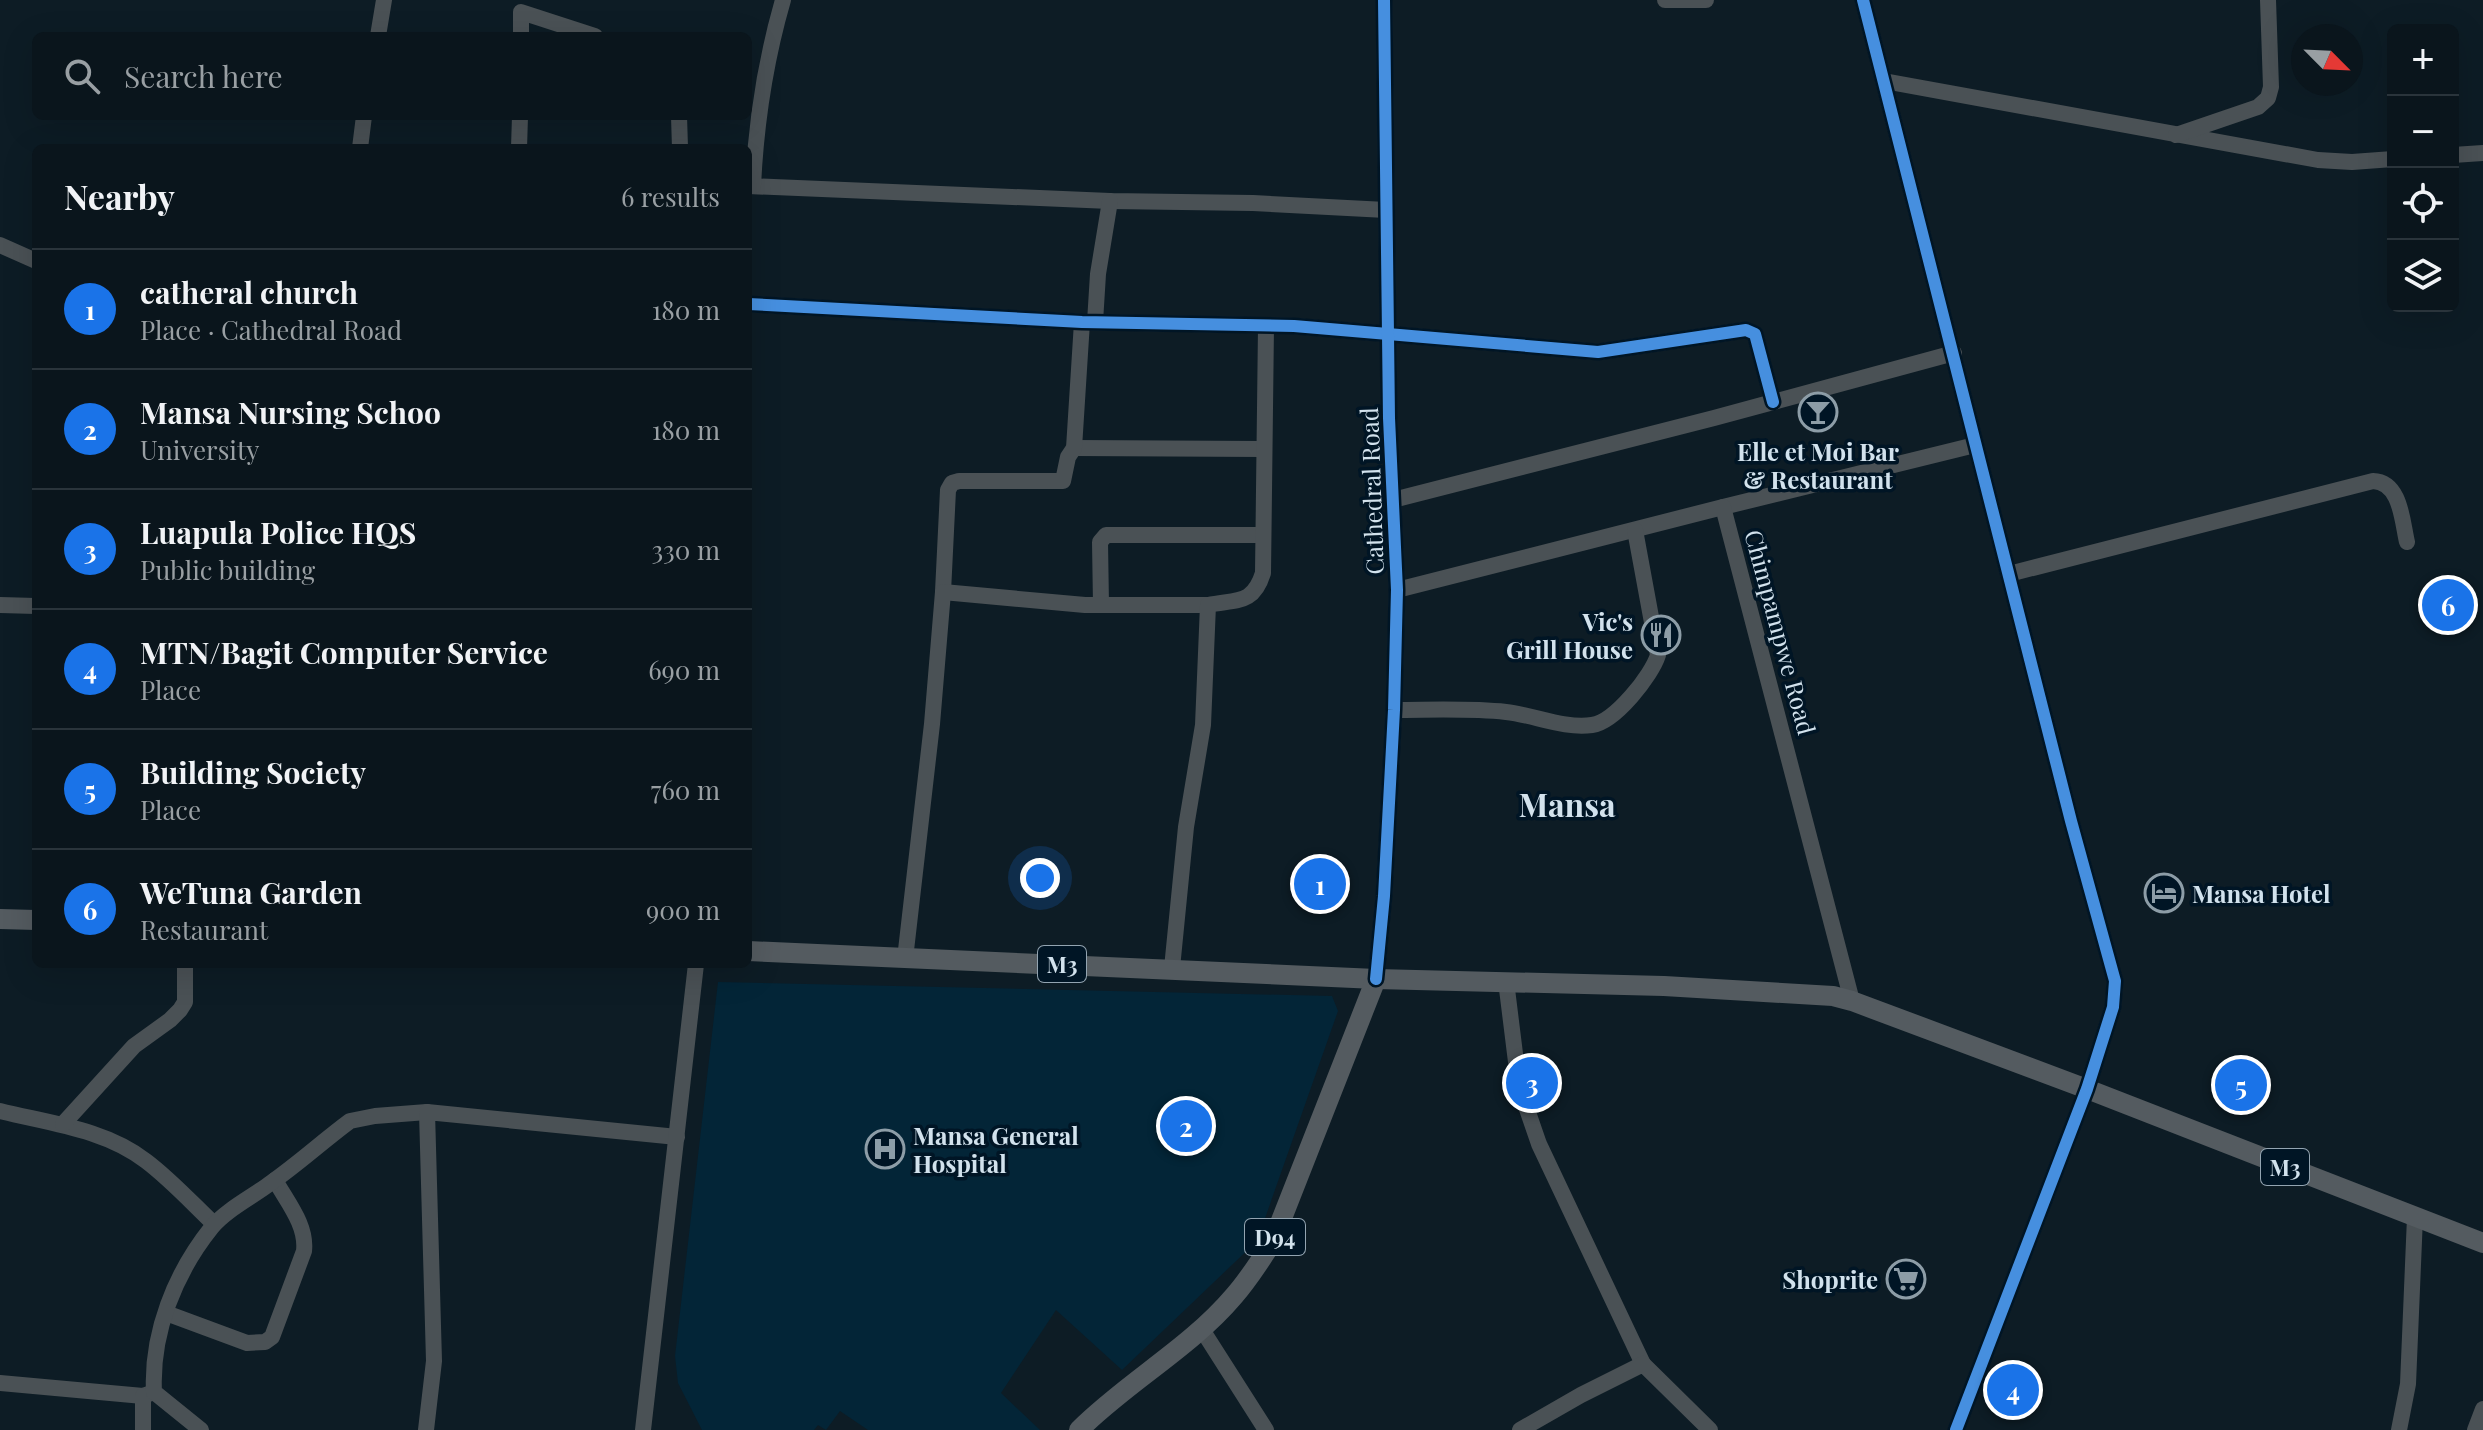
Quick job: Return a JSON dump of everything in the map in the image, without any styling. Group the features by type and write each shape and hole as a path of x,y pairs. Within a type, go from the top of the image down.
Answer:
{"main road":[{"path":"0,919 32,920"},
{"name":"M3","path":"752,951 1376,979 1811,993 1852,1001 2483,1243"},
{"name":"D94","path":"1079,1430 1201,1328 1233,1298 1256,1269 1273,1241 1376,979"}],"street":[{"path":"379,32 384,0"},
{"path":"752,174 765,69 783,0"},
{"name":"Cathedral Road","path":"1376,979 1384,896 1397,590 1387,333 1384,0"},
{"path":"1665,0 1706,0"},
{"path":"1863,0 2067,806 2115,981 2113,1007 2087,1089 1956,1430"},
{"path":"2174,136 2258,107 2268,98 2271,87 2268,0"},
{"path":"516,6 520,32"},
{"path":"516,6 584,32"},
{"path":"1884,81 2318,160 2387,159"},
{"path":"360,144 364,120"},
{"path":"519,144 520,120"},
{"path":"679,120 680,144"},
{"path":"2459,155 2483,153"},
{"path":"752,186 1386,210"},
{"path":"905,959 932,724 948,490 952,483 1060,483 1074,448 1088,322 1110,201"},
{"path":"0,245 32,259"},
{"path":"752,304 1088,322 1266,326 1387,333 1598,352 1746,330 1755,334 1773,402"},
{"path":"943,592 1101,605 1208,605 1250,597 1263,573 1266,326"},
{"path":"1393,500 1954,353"},
{"path":"1723,507 1975,445"},
{"path":"1074,448 1263,449"},
{"path":"2009,574 2373,481 2390,486 2407,542"},
{"name":"Chimpampwe Road","path":"1397,590 1723,507 1852,1001"},
{"path":"1394,710 1507,712 1570,724 1594,725 1609,718 1653,670 1658,655 1635,530"},
{"path":"1101,605 1100,542 1106,535 1263,535"},
{"path":"0,605 32,606"},
{"path":"1172,968 1186,827 1203,725 1208,605"},
{"path":"63,1124 134,1046 180,1010 185,1002 185,968"},
{"path":"643,1430 696,968"},
{"path":"1506,981 1519,1086 1539,1144 1643,1364 1710,1430"},
{"path":"0,1111 63,1124 117,1143 145,1160 214,1224"},
{"path":"143,1430 155,1344 193,1255 214,1224 350,1121 427,1112 677,1137"},
{"path":"426,1430 434,1361 427,1112"},
{"path":"166,1313 247,1343 265,1342 272,1337 304,1251 305,1239 275,1180"},
{"path":"2399,1430 2408,1384 2415,1217"},
{"path":"1201,1328 1266,1430"},
{"path":"1520,1430 1643,1364"},
{"path":"0,1383 148,1394 201,1430"},
{"path":"2475,1430 2483,1409"}],"shaded area":[{"name":"Mansa General Hospital","path":"718,982 1332,996 1338,1011 1257,1241 1122,1370 1056,1310 1001,1393 1040,1430 868,1430 840,1411 826,1430 818,1425 814,1430 702,1430 678,1383 675,1356"}],"cycle path":[{"path":"1376,979 1384,896 1397,590 1389,418 1384,0"},
{"path":"1863,0 2071,821 2115,981 2113,1007 2087,1089 1956,1430"},
{"path":"752,304 1082,322 1294,326 1598,352 1746,330 1755,334 1773,402"}],"place":[{"name":"Elle et Moi Bar & Restaurant","path":"1818,412"},
{"name":"WeTuna Garden","path":"2448,605"},
{"name":"Vic's Grill House","path":"1661,635"},
{"name":"catheral church","path":"1320,884"},
{"name":"Mansa Hotel","path":"2164,893"},
{"name":"Luapula Police HQS","path":"1532,1083"},
{"name":"Building Society","path":"2241,1085"},
{"name":"Mansa Nursing Schoo","path":"1186,1126"},
{"name":"Mansa General Hospital","path":"885,1149"},
{"name":"Shoprite","path":"1906,1279"},
{"name":"MTN/Bagit Computer Service","path":"2013,1390"}],"district":[{"name":"Mansa","path":"1567,803"}]}
